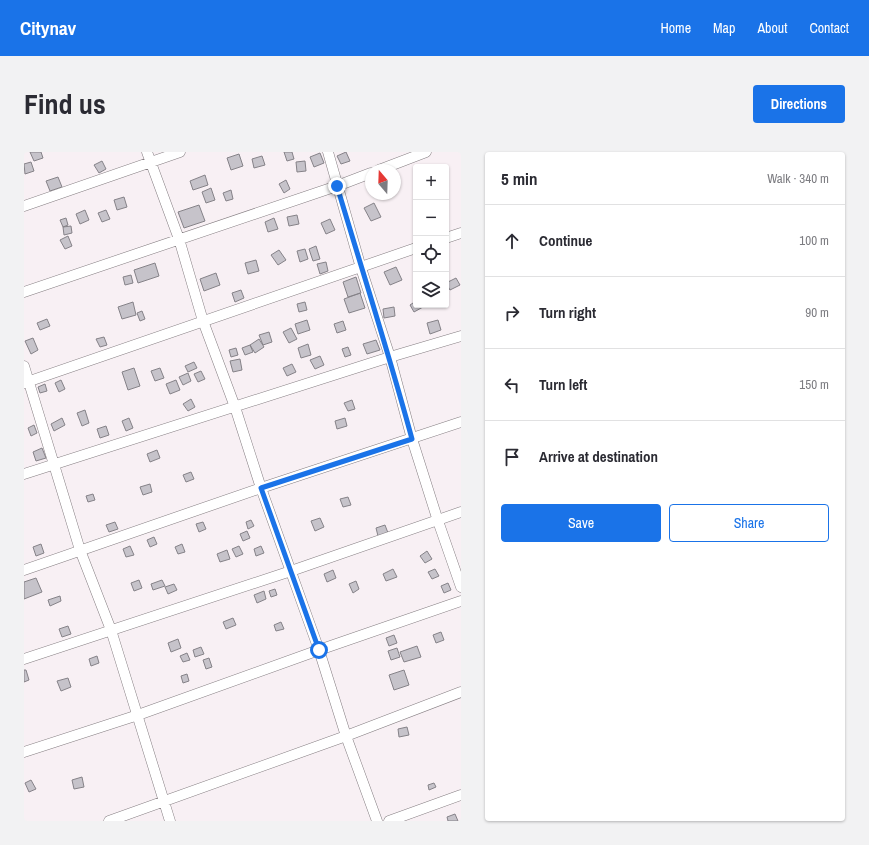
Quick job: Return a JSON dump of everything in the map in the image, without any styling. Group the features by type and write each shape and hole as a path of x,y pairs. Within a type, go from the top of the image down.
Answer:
{"street":[{"path":"24,206 149,157 180,152"},
{"path":"328,152 361,268 390,357 412,439 461,587"},
{"path":"395,164 426,152"},
{"path":"149,157 179,239 203,321 235,407 261,488 319,650 346,736 377,821"},
{"path":"24,292 365,175"},
{"path":"449,237 461,233"},
{"path":"26,382 413,249"},
{"path":"24,474 390,357 461,336"},
{"path":"24,366 26,382 54,464 80,550 111,630 170,821"},
{"path":"24,570 261,488 461,422"},
{"path":"24,659 291,571 461,512"},
{"path":"24,752 138,715 461,601"},
{"path":"109,821 346,736 461,692"},
{"path":"389,821 461,795"}],"building":[{"path":"30,152 41,152 43,158 34,161"},
{"path":"284,152 292,152 294,159 287,161"},
{"path":"346,152 350,161 341,164 337,156"},
{"path":"320,153 324,163 314,167 310,157"},
{"path":"239,154 243,166 231,170 227,158"},
{"path":"262,156 265,165 254,168 252,159"},
{"path":"102,161 106,169 99,173 94,165"},
{"path":"305,161 306,171 297,172 296,162"},
{"path":"31,162 34,171 25,174 24,164"},
{"path":"205,175 208,185 193,190 190,181"},
{"path":"58,177 62,187 50,191 46,181"},
{"path":"286,180 290,189 284,193 279,184"},
{"path":"211,188 215,200 206,203 202,192"},
{"path":"231,190 233,199 226,201 223,193"},
{"path":"124,197 127,207 117,210 114,200"},
{"path":"374,203 381,217 371,221 364,208"},
{"path":"199,205 205,221 184,228 178,212"},
{"path":"85,210 89,220 80,224 76,214"},
{"path":"106,210 110,219 102,222 98,213"},
{"path":"297,215 299,224 289,226 287,217"},
{"path":"66,218 68,225 63,227 60,220"},
{"path":"274,218 278,229 268,232 265,222"},
{"path":"330,219 335,230 326,234 321,223"},
{"path":"71,226 72,233 64,235 63,227"},
{"path":"68,236 72,246 65,249 60,240"},
{"path":"316,246 320,259 313,261 309,249"},
{"path":"305,249 308,259 300,262 297,251"},
{"path":"279,250 286,260 278,265 271,255"},
{"path":"256,260 259,271 248,274 245,263"},
{"path":"326,262 328,271 320,274 317,264"},
{"path":"155,263 159,276 138,283 134,270"},
{"path":"396,267 402,280 390,285 384,272"},
{"path":"216,273 220,285 204,291 200,279"},
{"path":"131,275 133,283 125,285 123,277"},
{"path":"356,277 361,293 348,297 343,282"},
{"path":"456,278 460,285 450,290 449,282"},
{"path":"241,290 244,298 235,302 232,293"},
{"path":"360,293 365,308 349,313 344,299"},
{"path":"133,302 136,315 122,319 118,307"},
{"path":"305,302 307,310 299,312 297,304"},
{"path":"413,303 413,308 421,308 414,312 410,305"},
{"path":"394,307 395,316 384,318 383,309"},
{"path":"142,311 145,319 140,321 137,313"},
{"path":"47,319 50,326 40,330 37,323"},
{"path":"307,320 310,330 298,334 295,324"},
{"path":"438,320 441,330 430,334 427,323"},
{"path":"343,321 346,330 337,333 334,324"},
{"path":"291,328 297,339 289,343 283,332"},
{"path":"269,332 272,342 263,345 259,335"},
{"path":"104,337 107,345 100,347 96,339"},
{"path":"33,338 38,350 31,354 25,341"},
{"path":"259,339 264,347 255,353 250,345"},
{"path":"376,340 380,350 367,354 363,344"},
{"path":"308,344 311,355 301,358 298,348"},
{"path":"250,345 253,352 245,355 242,348"},
{"path":"348,347 351,355 345,357 342,349"},
{"path":"236,348 238,355 231,357 229,350"},
{"path":"320,356 324,365 315,369 310,360"},
{"path":"240,359 242,370 233,372 230,361"},
{"path":"194,362 197,368 188,372 185,366"},
{"path":"292,364 296,372 287,376 283,368"},
{"path":"134,368 140,386 128,390 122,372"},
{"path":"160,368 164,378 155,381 151,371"},
{"path":"201,371 205,379 198,382 194,374"},
{"path":"188,373 191,381 183,385 179,377"},
{"path":"61,380 65,389 59,392 55,383"},
{"path":"176,380 180,390 170,394 166,384"},
{"path":"45,384 47,391 40,393 38,387"},
{"path":"191,399 195,407 188,411 183,404"},
{"path":"352,400 355,409 348,411 344,403"},
{"path":"85,410 89,423 82,426 77,413"},
{"path":"62,418 65,425 54,431 51,424"},
{"path":"129,418 133,428 126,431 122,421"},
{"path":"345,418 347,426 337,429 335,421"},
{"path":"34,425 37,433 31,436 28,428"},
{"path":"106,426 109,435 100,438 97,429"},
{"path":"42,448 46,458 36,461 33,452"},
{"path":"157,450 160,458 150,462 147,454"},
{"path":"191,472 194,479 186,482 183,475"},
{"path":"150,484 152,492 143,495 140,487"},
{"path":"93,494 95,500 88,502 86,496"},
{"path":"348,497 351,505 343,507 340,499"},
{"path":"320,518 324,527 315,531 311,521"},
{"path":"251,520 254,526 248,529 246,522"},
{"path":"115,522 118,529 109,532 106,525"},
{"path":"203,522 206,529 199,532 196,524"},
{"path":"385,525 388,533 378,536 376,528"},
{"path":"247,531 250,538 243,541 240,534"},
{"path":"154,537 157,544 150,547 147,540"},
{"path":"41,544 44,553 36,556 33,547"},
{"path":"182,544 185,552 178,554 175,547"},
{"path":"130,546 134,555 126,557 123,549"},
{"path":"239,546 243,554 236,557 232,549"},
{"path":"261,546 264,553 256,556 254,549"},
{"path":"227,550 230,559 220,562 217,554"},
{"path":"427,551 432,559 425,563 420,556"},
{"path":"393,569 397,577 386,581 383,574"},
{"path":"435,569 439,576 432,579 428,572"},
{"path":"333,570 336,578 327,582 324,574"},
{"path":"36,578 42,592 24,599 24,582"},
{"path":"139,580 142,588 134,591 131,583"},
{"path":"162,580 165,586 153,590 151,584"},
{"path":"356,581 359,589 353,593 349,584"},
{"path":"448,583 451,590 444,593 441,586"},
{"path":"174,584 177,590 168,594 165,587"},
{"path":"275,589 277,595 271,597 269,591"},
{"path":"264,591 266,599 257,603 254,595"},
{"path":"60,596 61,601 50,606 48,600"},
{"path":"233,618 236,625 226,629 223,622"},
{"path":"281,622 284,629 276,631 274,625"},
{"path":"68,626 71,634 62,637 59,629"},
{"path":"441,632 444,640 436,643 433,635"},
{"path":"394,635 397,643 389,646 386,638"},
{"path":"178,639 181,648 171,652 168,643"},
{"path":"417,646 421,657 404,662 400,652"},
{"path":"201,647 204,654 195,657 193,650"},
{"path":"397,648 400,657 391,660 388,651"},
{"path":"187,653 190,660 183,662 180,656"},
{"path":"97,656 99,663 91,666 89,659"},
{"path":"209,658 212,667 206,669 203,660"},
{"path":"24,670 26,670 29,680 24,682"},
{"path":"404,670 409,685 394,690 389,675"},
{"path":"187,674 189,681 183,683 181,676"},
{"path":"68,678 71,687 61,691 57,681"},
{"path":"407,727 409,735 399,737 398,729"},
{"path":"82,777 84,787 74,789 72,780"},
{"path":"31,780 36,789 29,792 25,783"},
{"path":"434,783 436,787 429,790 428,785"},
{"path":"455,814 458,821 448,821 447,817"}],"route":[{"path":"319,650 261,488 412,439 390,357 361,268 337,186"}]}
